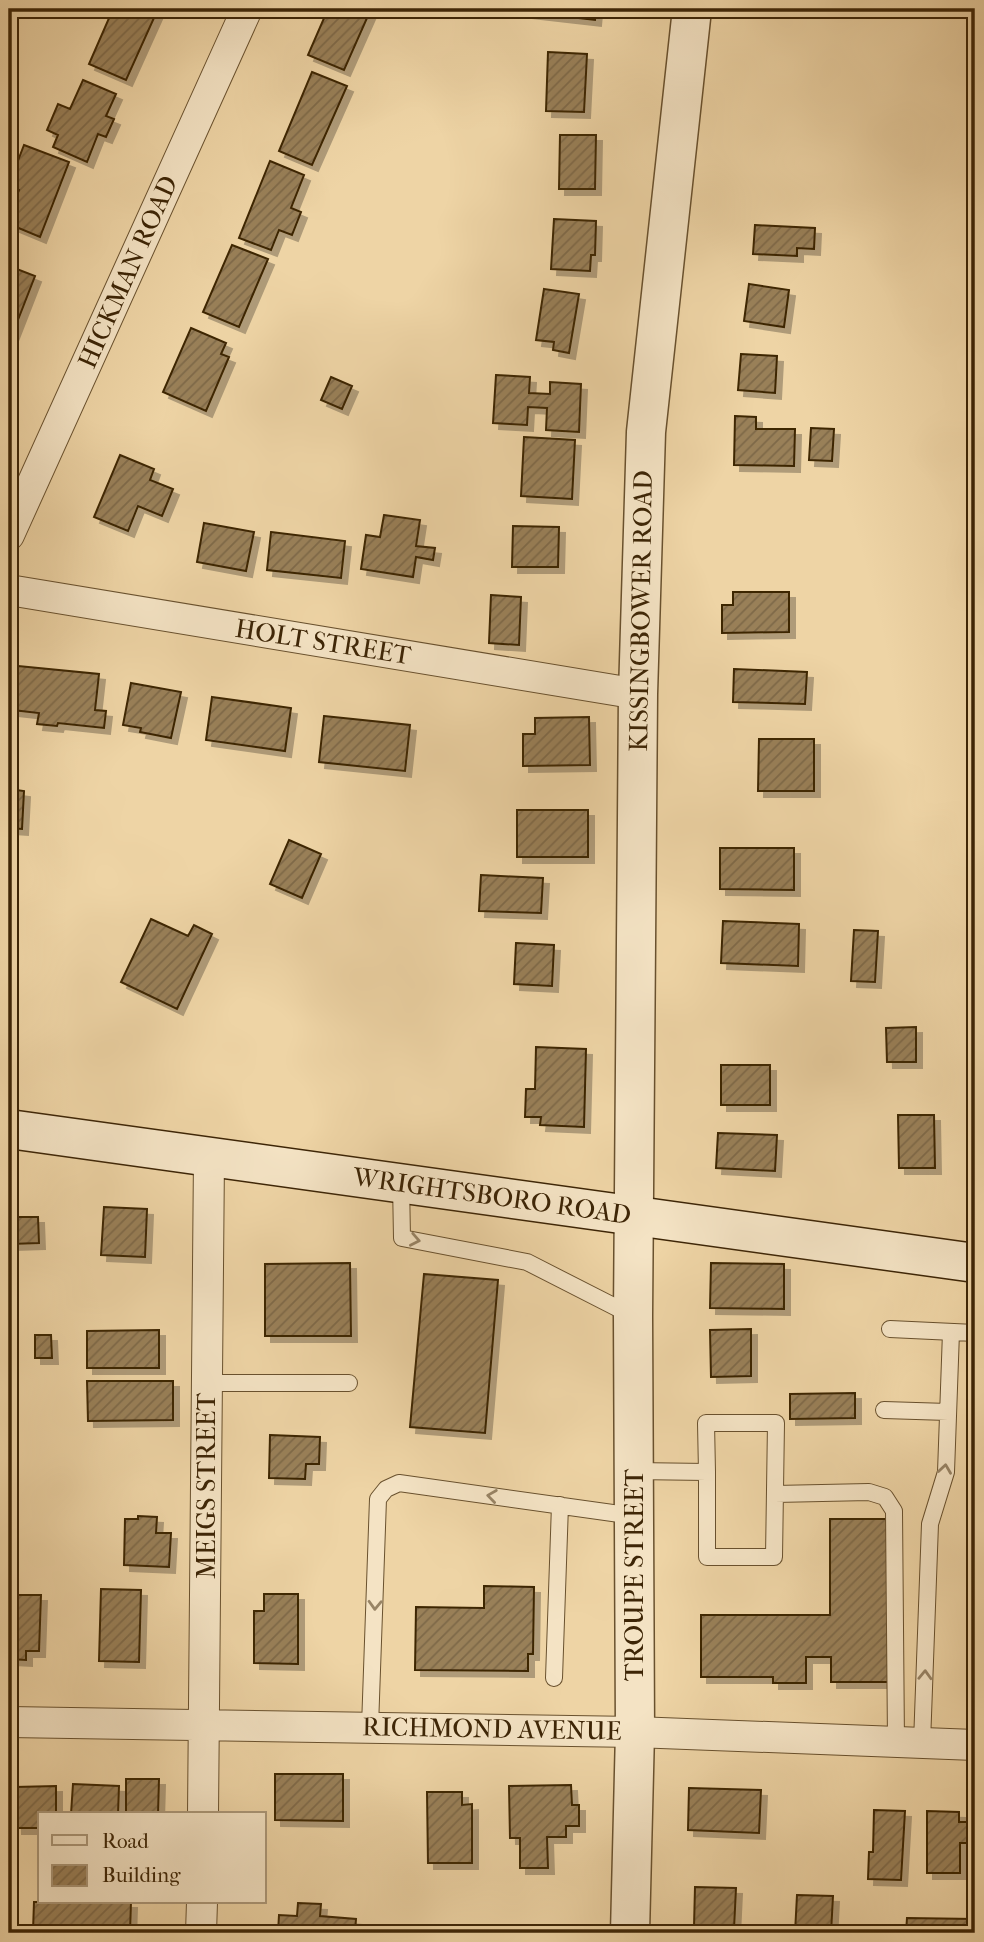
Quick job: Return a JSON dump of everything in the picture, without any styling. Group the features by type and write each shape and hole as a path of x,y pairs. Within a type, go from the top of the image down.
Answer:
{"street":[{"name":"HICKMAN ROAD","path":"9,535 247,9"},
{"name":"KISSINGBOWER ROAD","path":"633,1216 638,694 646,432 692,9"},
{"name":"HOLT STREET","path":"9,590 638,694"},
{"name":"WRIGHTSBORO ROAD","path":"9,1129 975,1263"},
{"name":"MEIGS STREET","path":"203,1812 209,1157"},
{"name":"TROUPE STREET","path":"630,1933 635,1732 633,1216"},
{"name":"RICHMOND AVENUE","path":"9,1722 635,1732 975,1745"},
{"path":"201,1933 202,1904"}],"lane":[{"path":"401,1184 402,1238 527,1262 633,1316"},
{"path":"890,1329 975,1333"},
{"path":"909,1743 930,1524 946,1472 951,1332"},
{"path":"207,1383 349,1384"},
{"path":"884,1410 948,1412"},
{"path":"706,1423 776,1423 774,1557 707,1557 707,1472 706,1423"},
{"path":"634,1471 707,1472"},
{"path":"370,1727 379,1499 386,1489 398,1482 634,1516"},
{"path":"775,1494 869,1492 885,1497 894,1511 909,1743"},
{"path":"554,1678 560,1505"}],"building":[{"path":"113,9 158,9 126,80 89,64"},
{"path":"328,9 371,9 344,70 308,55"},
{"path":"526,9 596,9 595,20 525,12"},
{"path":"548,52 587,54 584,112 546,111"},
{"path":"312,72 347,86 312,165 279,151"},
{"path":"83,80 116,94 106,116 114,119 106,137 98,134 87,162 53,147 58,135 47,130 58,104 70,109"},
{"path":"560,135 596,135 595,189 559,189"},
{"path":"24,145 69,162 40,237 9,224 19,190 9,184"},
{"path":"270,161 304,175 291,208 301,212 292,235 279,230 271,250 239,238"},
{"path":"554,219 596,221 595,255 591,255 590,271 551,269"},
{"path":"755,225 815,228 814,249 797,248 797,256 753,254"},
{"path":"232,245 268,259 239,327 203,312"},
{"path":"9,266 35,276 9,343"},
{"path":"749,284 789,290 784,327 744,321"},
{"path":"544,289 579,294 569,353 553,350 554,342 536,340"},
{"path":"191,328 226,343 221,354 229,357 206,411 163,392"},
{"path":"741,354 777,356 775,393 738,390"},
{"path":"496,375 530,377 529,393 550,394 550,382 581,384 579,432 546,430 547,408 528,407 527,425 493,423"},
{"path":"331,377 352,386 342,409 321,400"},
{"path":"735,416 756,417 756,429 795,429 794,466 734,465"},
{"path":"811,428 834,429 832,461 809,460"},
{"path":"524,437 575,440 572,499 521,496"},
{"path":"120,455 154,469 150,480 173,489 162,516 138,506 128,531 94,517"},
{"path":"384,515 420,520 416,546 435,548 433,560 416,557 413,577 361,569 366,535 380,537"},
{"path":"204,523 254,532 246,571 197,562"},
{"path":"513,526 559,527 558,567 512,567"},
{"path":"271,532 345,541 341,578 267,570"},
{"path":"733,592 789,592 789,632 722,633 722,605 733,605"},
{"path":"491,595 521,597 519,645 489,643"},
{"path":"18,666 99,674 95,710 106,711 104,728 58,723 57,726 37,724 39,713 13,710"},
{"path":"734,669 807,672 805,704 733,702"},
{"path":"131,683 181,692 171,738 140,732 141,728 123,725"},
{"path":"212,697 291,708 285,751 206,740"},
{"path":"324,716 410,725 405,771 319,762"},
{"path":"589,717 590,765 523,766 523,734 535,734 535,718"},
{"path":"759,739 814,739 814,791 758,791"},
{"path":"9,789 24,791 22,829 9,828"},
{"path":"517,810 588,810 588,857 517,857"},
{"path":"289,840 321,854 302,898 270,884"},
{"path":"720,848 794,848 794,890 720,889"},
{"path":"481,875 543,878 541,913 479,911"},
{"path":"151,919 188,936 194,925 212,934 177,1009 121,982"},
{"path":"723,921 799,924 798,966 721,963"},
{"path":"854,930 878,931 875,982 851,981"},
{"path":"516,943 554,945 552,986 514,984"},
{"path":"916,1027 916,1062 887,1062 886,1028"},
{"path":"536,1047 586,1049 584,1127 540,1125 541,1117 525,1117 526,1089 535,1089"},
{"path":"721,1065 770,1065 770,1105 721,1105"},
{"path":"898,1115 934,1115 935,1168 899,1168"},
{"path":"718,1133 777,1135 775,1171 716,1168"},
{"path":"104,1207 147,1209 145,1257 101,1255"},
{"path":"9,1217 38,1217 39,1243 10,1244"},
{"path":"350,1263 351,1336 265,1336 265,1264"},
{"path":"711,1263 784,1264 784,1309 710,1308"},
{"path":"424,1274 498,1280 485,1433 410,1427"},
{"path":"751,1329 751,1376 711,1377 710,1330"},
{"path":"159,1330 159,1368 87,1368 87,1331"},
{"path":"35,1335 51,1335 52,1358 35,1358"},
{"path":"87,1381 173,1381 173,1420 88,1421"},
{"path":"855,1393 855,1418 790,1419 790,1394"},
{"path":"270,1435 320,1437 319,1464 306,1464 305,1479 269,1478"},
{"path":"975,1507 975,1665 970,1664"},
{"path":"138,1516 157,1517 156,1533 171,1533 169,1567 124,1565 125,1519 138,1519"},
{"path":"830,1519 888,1519 889,1682 831,1682 831,1657 806,1657 806,1683 773,1683 773,1677 701,1677 701,1615 830,1615"},
{"path":"484,1586 534,1587 533,1654 528,1654 528,1671 415,1670 416,1607 484,1608"},
{"path":"101,1589 141,1590 139,1662 99,1661"},
{"path":"264,1594 298,1594 298,1664 254,1663 254,1611 264,1611"},
{"path":"9,1595 41,1595 39,1651 26,1651 26,1660 9,1659"},
{"path":"275,1774 343,1774 343,1821 275,1820"},
{"path":"126,1779 159,1779 158,1812 126,1812"},
{"path":"73,1784 119,1786 118,1812 71,1812"},
{"path":"571,1785 572,1805 579,1805 579,1826 566,1826 566,1837 547,1837 548,1868 520,1868 520,1838 510,1838 509,1786"},
{"path":"56,1786 56,1812 38,1812 38,1828 16,1828 15,1787"},
{"path":"689,1788 761,1790 759,1833 688,1830"},
{"path":"427,1792 462,1792 462,1805 472,1804 472,1863 428,1863"},
{"path":"874,1810 905,1811 901,1880 868,1879 869,1852 873,1852"},
{"path":"927,1811 959,1812 959,1822 975,1822 975,1843 960,1843 960,1873 927,1873"},
{"path":"695,1887 736,1888 734,1929 694,1927"},
{"path":"797,1895 833,1896 831,1933 795,1933"},
{"path":"34,1902 131,1904 130,1933 33,1931"},
{"path":"298,1903 321,1904 320,1916 356,1919 355,1933 278,1933 279,1915 297,1916"},
{"path":"907,1918 975,1919 975,1933 906,1933"}]}
